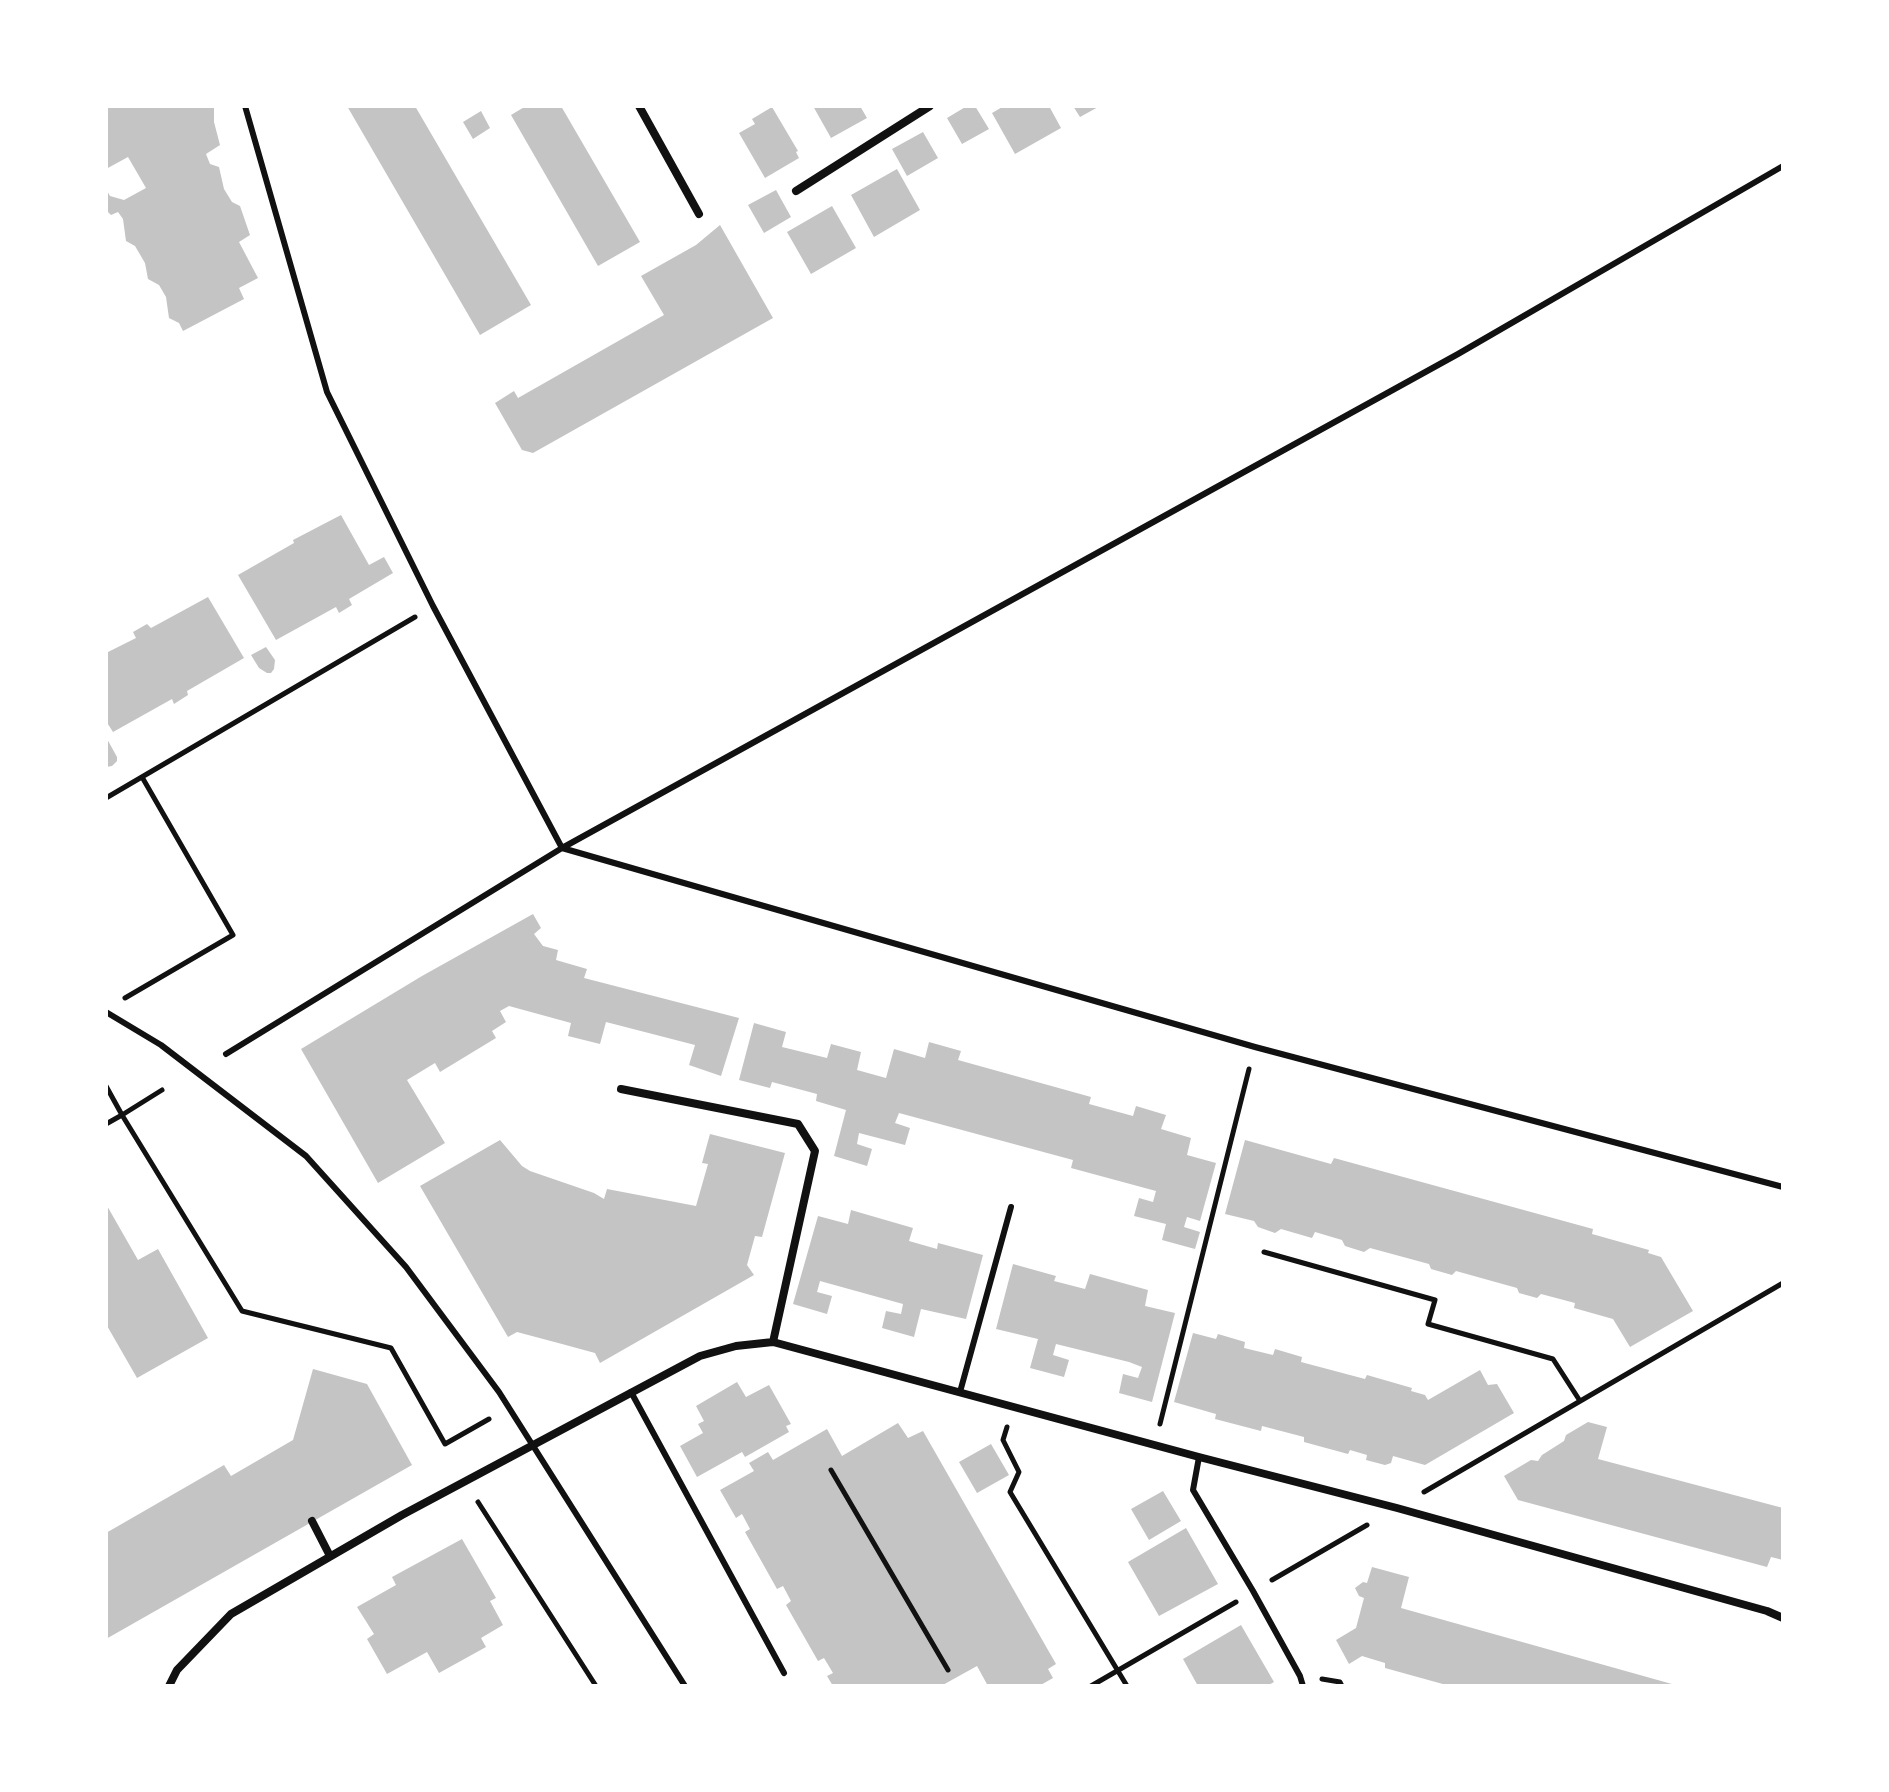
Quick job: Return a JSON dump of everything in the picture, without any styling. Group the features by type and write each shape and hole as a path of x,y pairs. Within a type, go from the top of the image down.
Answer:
{"street":[{"path":"639,106 699,214"},
{"path":"796,191 930,106"},
{"path":"621,1089 798,1124 815,1151 773,1342"},
{"path":"169,1686 177,1670 231,1614 330,1556 700,1356 736,1346 773,1342 1397,1508 1751,1606 1783,1618"},
{"path":"312,1521 330,1556"}],"lane":[{"path":"245,106 327,392 433,606 562,848 1255,1047 1783,1187"},
{"path":"226,1054 562,848 1458,354 1783,166"},
{"path":"106,1012 161,1045 306,1156 406,1267 508,1408 685,1686"},
{"path":"960,1392 1011,1207"},
{"path":"631,1392 784,1673"},
{"path":"1199,1457 1193,1490 1253,1591 1303,1686"}],"path":[{"path":"106,798 433,606"},
{"path":"119,1002 233,935 142,777"},
{"path":"1154,1445 1255,1047"},
{"path":"107,1088 242,1311 391,1348 445,1444 508,1408"},
{"path":"106,1124 162,1090"},
{"path":"1264,1252 1435,1300 1428,1324 1553,1359 1580,1401"},
{"path":"1091,1686 1783,1283"},
{"path":"1012,1406 1003,1440 1019,1472 1010,1492 1127,1686"},
{"path":"831,1470 948,1670"},
{"path":"478,1502 596,1686"}],"building":[{"path":"106,106 214,106 214,122 220,145 206,154 210,164 219,167 224,189 232,202 240,206 250,235 239,242 258,278 239,288 244,299 183,331 179,323 169,318 166,297 159,285 148,279 145,263 135,246 126,241 123,219 118,212 111,215 106,210 106,189 110,196 124,200 146,188 128,157 106,169"},
{"path":"347,106 415,106 531,305 480,335"},
{"path":"526,106 561,106 640,242 598,266 511,115"},
{"path":"813,106 860,106 867,118 831,138"},
{"path":"967,106 975,106 989,129 962,144 947,118"},
{"path":"1004,106 1049,106 1061,128 1015,154 992,113"},
{"path":"1073,106 1100,106 1080,117"},
{"path":"772,107 799,158 765,178 739,133 755,124 752,119"},
{"path":"481,111 490,128 473,139 463,122"},
{"path":"923,132 938,158 907,176 892,149"},
{"path":"897,169 920,210 874,237 851,195"},
{"path":"776,190 791,217 764,233 748,205"},
{"path":"832,206 856,248 811,274 787,232"},
{"path":"720,225 773,318 533,453 522,450 495,403 514,391 518,398 664,315 641,276 696,245"},
{"path":"341,515 369,565 384,557 393,573 349,599 352,605 339,613 336,607 276,640 238,575 294,543 293,540"},
{"path":"208,597 244,658 187,691 188,695 174,704 172,699 113,732 106,721 106,653 136,638 133,632 147,624 151,628"},
{"path":"266,647 275,660 271,673 259,668 251,655"},
{"path":"106,737 117,761 106,767"},
{"path":"533,914 541,928 534,934 543,946 558,950 556,960 587,969 584,978 739,1018 721,1076 689,1065 695,1045 606,1022 600,1044 568,1036 571,1023 509,1006 500,1011 506,1022 492,1031 496,1038 440,1072 435,1063 407,1080 445,1143 378,1183 301,1049"},
{"path":"754,1023 786,1032 782,1047 827,1058 831,1044 861,1052 857,1070 886,1078 894,1049 925,1058 929,1042 961,1051 958,1060 1091,1097 1089,1104 1133,1116 1136,1106 1166,1115 1161,1129 1191,1138 1187,1155 1216,1163 1200,1221 1187,1217 1184,1227 1200,1232 1195,1249 1162,1240 1166,1224 1134,1216 1139,1198 1153,1202 1156,1191 1071,1168 1073,1160 899,1113 895,1123 910,1128 905,1145 859,1133 857,1144 872,1149 867,1166 834,1156 846,1110 816,1101 817,1094 772,1082 770,1088 739,1080"},
{"path":"710,1134 785,1153 762,1237 755,1236 747,1265 754,1275 600,1363 595,1353 517,1332 508,1337 420,1186 500,1140 530,1171 604,1199 607,1189 696,1206 708,1164 702,1163"},
{"path":"1245,1140 1331,1164 1334,1158 1593,1229 1592,1234 1649,1250 1648,1253 1661,1257 1693,1311 1630,1347 1613,1319 1574,1308 1575,1303 1541,1294 1537,1298 1519,1293 1517,1288 1456,1271 1452,1275 1431,1269 1429,1264 1370,1248 1364,1252 1345,1246 1342,1240 1315,1232 1312,1238 1281,1229 1275,1233 1258,1227 1254,1221 1225,1214"},
{"path":"106,1204 138,1260 158,1249 208,1338 137,1378 106,1324"},
{"path":"851,1210 913,1228 909,1241 937,1249 938,1243 983,1255 966,1319 921,1309 914,1337 882,1328 886,1311 901,1314 903,1304 820,1281 817,1292 832,1296 827,1314 793,1304 818,1216 848,1224"},
{"path":"1013,1264 1056,1276 1054,1281 1085,1289 1090,1274 1148,1290 1145,1306 1175,1313 1152,1402 1119,1393 1123,1374 1138,1378 1142,1367 1129,1362 1056,1344 1053,1355 1069,1360 1064,1377 1030,1368 1038,1339 996,1329"},
{"path":"1193,1333 1216,1339 1218,1334 1245,1342 1244,1348 1273,1355 1275,1349 1302,1357 1301,1362 1365,1379 1367,1375 1412,1388 1411,1391 1425,1395 1428,1400 1480,1370 1488,1385 1497,1384 1514,1413 1425,1465 1393,1456 1391,1463 1385,1465 1366,1460 1367,1455 1350,1450 1348,1454 1304,1442 1304,1437 1262,1426 1261,1431 1215,1419 1216,1414 1174,1402"},
{"path":"313,1369 367,1384 412,1465 106,1639 106,1533 224,1465 231,1476 293,1440"},
{"path":"737,1382 746,1397 769,1385 791,1424 786,1426 789,1432 745,1457 742,1452 697,1477 680,1446 703,1433 698,1424 704,1421 696,1406"},
{"path":"1588,1422 1607,1427 1598,1459 1783,1508 1783,1560 1771,1557 1767,1567 1518,1500 1504,1476 1531,1460 1538,1461 1564,1441 1566,1435"},
{"path":"898,1423 908,1438 923,1431 1056,1664 1048,1669 1053,1678 1039,1686 988,1686 977,1666 941,1686 833,1686 827,1676 833,1673 824,1658 818,1661 786,1605 791,1601 783,1586 777,1589 745,1532 750,1529 742,1514 736,1518 720,1490 754,1471 749,1463 768,1452 773,1460 827,1429 842,1456"},
{"path":"991,1444 1009,1475 977,1493 959,1462"},
{"path":"1163,1491 1181,1521 1149,1540 1131,1509"},
{"path":"1186,1528 1218,1584 1159,1616 1128,1562"},
{"path":"462,1539 496,1598 490,1601 503,1625 481,1638 486,1647 439,1673 427,1652 387,1674 367,1639 374,1634 357,1607 396,1585 392,1577"},
{"path":"1372,1567 1409,1577 1401,1608 1679,1686 1450,1686 1385,1668 1385,1663 1362,1656 1349,1664 1336,1640 1356,1628 1364,1598 1355,1588 1363,1582 1367,1583"},
{"path":"1241,1625 1274,1682 1267,1686 1198,1686 1183,1659"}]}
